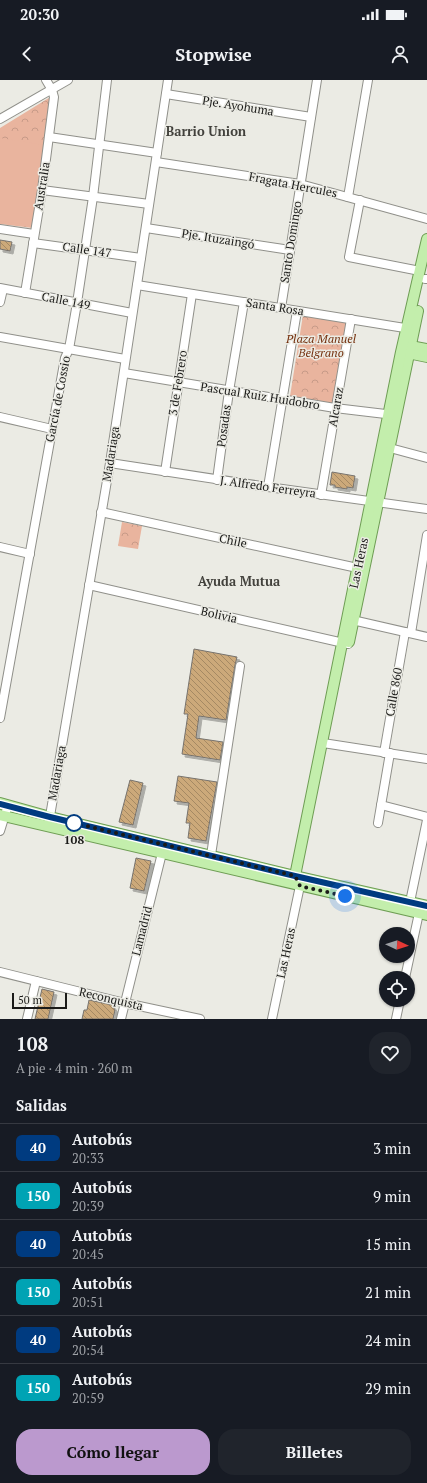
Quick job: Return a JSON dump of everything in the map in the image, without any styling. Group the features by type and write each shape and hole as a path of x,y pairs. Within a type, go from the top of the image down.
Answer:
{"main road":[{"name":"Las Heras","path":"299,880 410,329 425,275 427,239"},
{"path":"406,349 427,349"},
{"path":"406,349 427,357"},
{"name":"Las Heras","path":"375,501 390,448 393,415"},
{"path":"4,804 49,822"},
{"path":"2,815 49,822 299,880 427,906"},
{"path":"163,849 211,855 423,914"}],"street":[{"name":"Australia","path":"25,293 42,190 54,97 46,80"},
{"path":"0,119 68,80"},
{"name":"García de Cossio","path":"0,718 4,677 30,554 65,358 69,349 77,303 101,144 107,80"},
{"name":"Madariaga","path":"49,822 110,463 168,80"},
{"name":"Santo Domingo","path":"281,308 317,80"},
{"path":"348,197 368,80"},
{"name":"Pje. Ayohuma","path":"166,94 311,117"},
{"path":"49,137 158,153"},
{"name":"Fragata Hercules","path":"156,162 300,184 427,219"},
{"path":"42,190 149,204"},
{"path":"360,200 349,257 425,275"},
{"name":"Pje. Ituzaingó","path":"146,228 290,250"},
{"path":"0,229 34,234"},
{"name":"Calle 147","path":"33,243 141,258"},
{"name":"Santa Rosa","path":"137,285 410,329"},
{"path":"0,302 1,288"},
{"name":"Calle 149","path":"1,288 132,313"},
{"name":"3 de Febrero","path":"165,472 192,294"},
{"name":"Posadas","path":"217,480 229,391 244,302"},
{"path":"268,487 296,311"},
{"name":"Alcaraz","path":"321,495 351,319"},
{"path":"0,337 125,359"},
{"name":"Pascual Ruiz Huidobro","path":"124,373 335,408 393,415"},
{"path":"0,417 52,429"},
{"path":"390,448 427,458"},
{"name":"J. Alfredo Ferreyra","path":"110,463 217,480 427,509"},
{"name":"Chile","path":"101,512 361,569"},
{"name":"Calle 860","path":"378,822 387,753 427,535"},
{"path":"0,548 30,554"},
{"name":"Bolivia","path":"89,585 346,643"},
{"path":"351,620 427,636"},
{"path":"211,855 240,666"},
{"path":"326,744 427,759"},
{"path":"0,831 4,804"},
{"path":"381,805 427,817"},
{"path":"410,902 427,820"},
{"name":"Lamadrid","path":"121,1019 163,849"},
{"name":"Las Heras","path":"272,1019 299,880"},
{"path":"407,971 423,914"},
{"name":"Reconquista","path":"0,972 125,1003 200,1019"},
{"path":"27,1019 36,981"},
{"path":"396,1019 399,1007"}],"green space":[{"path":"52,96 33,228 0,224 0,128"},
{"path":"0,138 44,145 32,225 0,221"},
{"name":"Plaza Manuel Belgrano","path":"303,315 347,323 333,405 290,396"},
{"path":"122,522 142,526 138,549 118,546"}],"building":[{"path":"0,240 12,242 10,251 0,249"},
{"path":"332,472 355,476 353,488 347,487 347,489 330,485"},
{"path":"194,649 237,657 226,720 199,716 196,738 223,742 220,760 182,754 188,714 184,714"},
{"path":"178,776 217,782 206,841 188,838 190,823 186,823 189,803 174,801"},
{"path":"130,780 143,783 133,825 119,822"},
{"path":"136,858 151,861 144,891 130,888"},
{"path":"42,989 54,992 48,1019 35,1019"},
{"path":"89,1000 112,1005 115,1010 113,1019 82,1019 84,1010 87,1010"}],"bus line":[{"name":"40","path":"0,804 295,876 427,906"}],"place":[{"name":"108","path":"74,823"}],"district":[{"name":"Barrio Union","path":"206,131"},
{"name":"Ayuda Mutua","path":"239,581"}],"route":[{"path":"74,823 295,876 300,886 345,896"}]}
